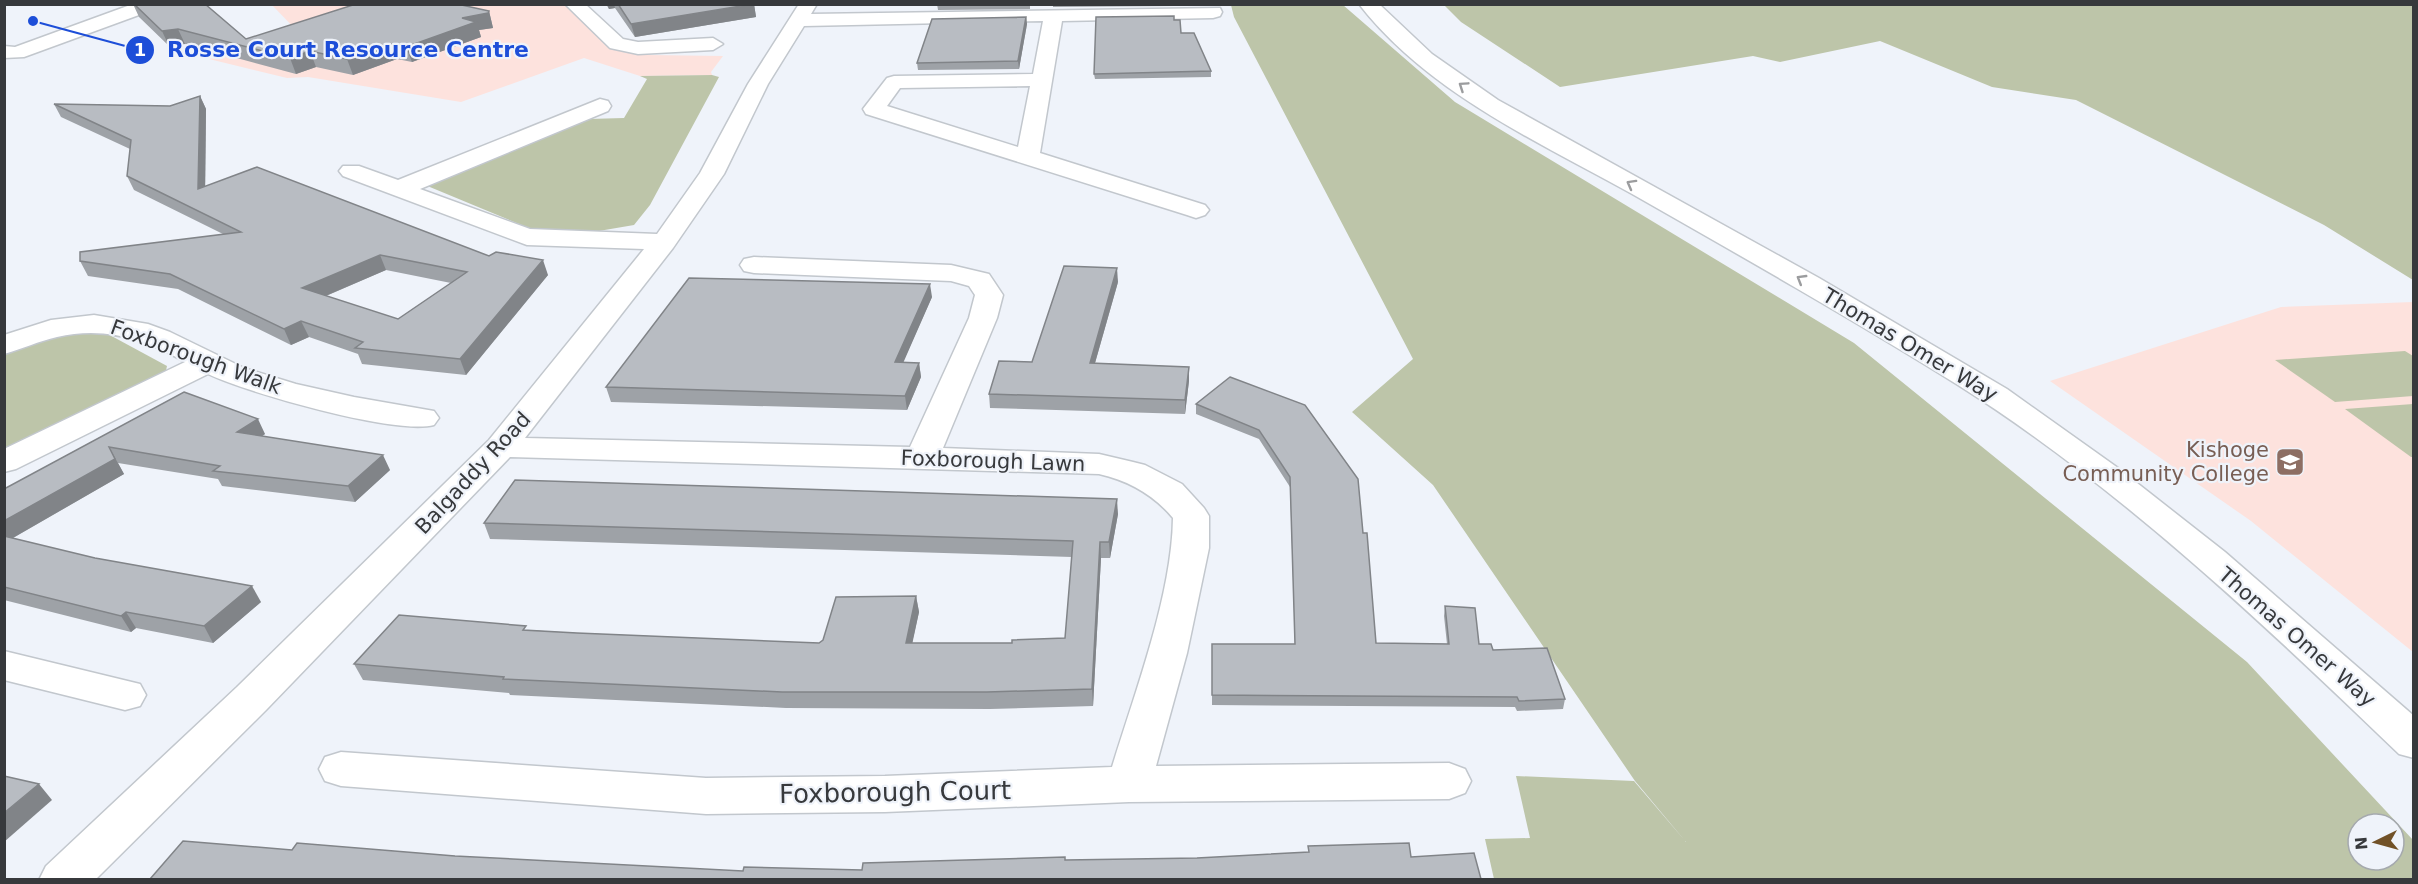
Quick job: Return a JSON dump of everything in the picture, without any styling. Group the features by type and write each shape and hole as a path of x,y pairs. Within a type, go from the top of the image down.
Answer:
{"street":[{"path":"4,52 17,53 152,4"},
{"path":"574,4 617,44 638,48 713,44"},
{"name":"Thomas Omer Way","path":"1368,4 1417,51 1485,101 1771,262 2001,400 2123,489 2227,574 2347,679 2414,742"},
{"name":"Thomas Omer Way","path":"1395,4 1443,49 1512,96 1570,131 1801,254 1897,312 2015,391 2145,485 2252,569 2414,711"},
{"path":"803,12 1054,15 1213,12"},
{"name":"Balgaddy Road","path":"63,879 260,690 501,447 664,242 712,174 758,84 803,12"},
{"path":"1027,159 1054,15"},
{"path":"1042,80 894,82 874,109 1027,159 1196,210"},
{"path":"398,189 600,106"},
{"path":"351,171 527,237 664,242"},
{"path":"754,265 951,273 979,280 989,295 984,318 922,457"},
{"name":"Foxborough Walk","path":"4,345 29,334 70,324 97,322 123,326 183,348 208,363 240,376 319,399 423,418"},
{"path":"4,462 119,404 208,363"},
{"name":"Foxborough Lawn","path":"501,447 922,457 1099,464 1133,472 1170,492 1191,516 1191,548 1169,643 1129,784"},
{"path":"4,665 125,695"},
{"name":"Foxborough Court","path":"341,769 706,796 885,794 1129,784 1449,781"}],"shaded area":[{"path":"271,4 565,5 623,52 648,55 723,56 711,72 712,75 640,76 584,58 461,102 308,77 287,78 209,59 274,44 300,34"},
{"name":"Kishoge Community College","path":"2413,302 2413,652 2251,521 2050,381 2281,307"}],"green space":[{"path":"1231,5 1343,5 1455,102 1854,343 2247,662 2387,812 2346,812 2346,872 2406,872 2406,832 2413,840 2413,879 1494,879 1485,839 1530,838 1516,776 1634,781 1686,842 1635,781 1433,485 1352,412 1413,359 1234,17"},
{"path":"1444,5 2413,5 2413,280 2324,225 2076,100 1992,87 1880,41 1780,62 1753,56 1560,87 1461,22"},
{"path":"712,75 719,77 650,205 634,225 587,233 536,231 425,185 588,119 624,118 647,79 640,76"},
{"path":"64,332 106,333 167,366 165,375 5,455 5,353"},
{"path":"2405,351 2413,356 2413,396 2335,402 2275,360"},
{"path":"2413,404 2414,457 2345,409"}],"building":[{"path":"134,4 205,4 246,39 356,4 457,4 489,11 462,18 476,22 406,47 391,44 347,59 310,51 290,58 178,29 162,31"},
{"path":"618,4 753,4 631,24"},
{"path":"1174,16 1174,20 1180,20 1181,33 1194,33 1211,71 1094,74 1096,17"},
{"path":"1026,17 1018,61 917,63 932,19"},
{"path":"200,96 198,189 257,167 489,256 496,252 543,260 460,359 355,348 363,342 301,321 284,329 170,274 80,261 80,252 241,232 127,176 131,140 54,104 170,106","holes":["380,255 467,272 398,319 302,288"]},
{"path":"1064,266 1117,268 1090,363 1189,367 1185,400 989,394 999,361 1032,362"},
{"path":"689,278 930,284 895,362 919,363 905,396 606,387"},
{"path":"1230,377 1305,405 1358,479 1363,533 1367,533 1376,643 1449,644 1445,606 1475,608 1479,644 1491,644 1493,650 1547,648 1565,699 1519,701 1517,697 1212,695 1212,644 1295,644 1290,477 1259,430 1196,404"},
{"path":"184,392 258,419 237,432 383,455 348,486 213,471 220,466 109,447 115,459 4,521 4,489"},
{"path":"515,480 1117,499 1109,542 1100,542 1092,689 987,692 782,692 503,679 504,677 354,664 399,615 526,626 523,630 819,643 823,640 836,597 916,596 906,643 1012,643 1012,640 1065,638 1073,541 484,523"},
{"path":"4,536 95,558 252,586 204,626 126,612 121,616 4,587"},
{"path":"4,776 39,784 4,813"},
{"path":"183,841 292,850 297,843 455,856 743,871 744,867 862,870 863,863 1065,857 1065,860 1197,858 1309,852 1308,846 1409,843 1411,857 1474,853 1481,879 150,879"}],"place":[{"name":"Rosse Court Resource Centre","path":"33,21"},
{"name":"Kishoge Community College","path":"2290,462"}]}
